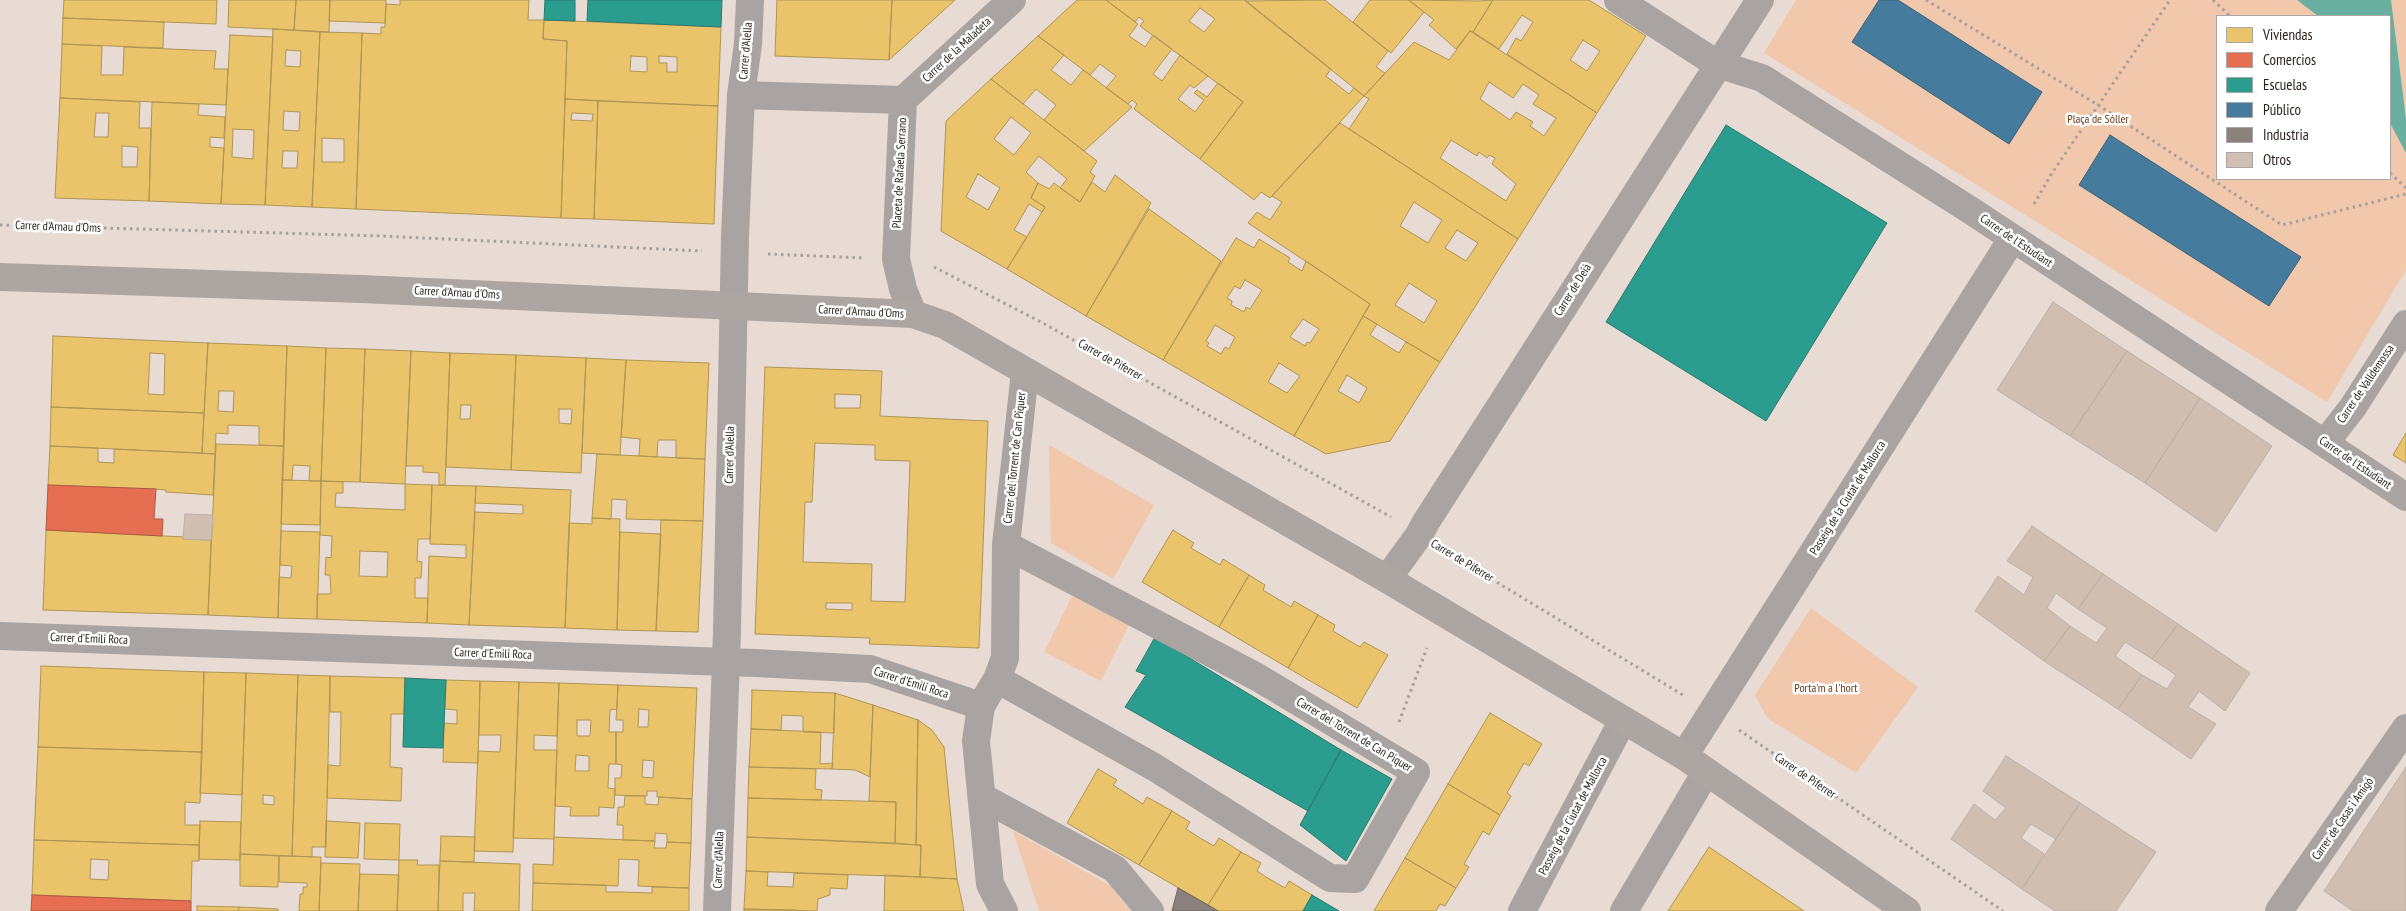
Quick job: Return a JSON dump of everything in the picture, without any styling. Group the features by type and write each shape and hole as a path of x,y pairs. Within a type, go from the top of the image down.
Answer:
{"main road":[{"name":"Carrer d'Arnau d'Oms","path":"0,278 351,288 913,314"},
{"path":"913,314 945,324 1025,372 1386,579 1684,756 1907,911"}],"street":[{"name":"Carrer d'Alella","path":"717,911 726,663 733,305 741,95 748,44 750,0"},
{"name":"Carrer de la Maladeta","path":"903,100 1012,0"},
{"name":"Carrer de l'Estudiant","path":"1618,0 1717,64 1762,78 2406,497"},
{"name":"Carrer de Deià","path":"1386,579 1419,536 1426,522 1717,64 1760,0"},
{"name":"Placeta de Rafaela Serrano","path":"741,95 903,100 896,258 903,289 913,314"},
{"name":"Passeig de la Ciutat de Mallorca","path":"1684,756 2012,239"},
{"name":"Carrer de Valldemossa","path":"2325,443 2353,407 2406,324"},
{"name":"Carrer del Torrent de Can Piquer","path":"1004,911 990,884 976,741 981,706 997,679 1005,658 1006,545 1025,372"},
{"name":"Carrer del Torrent de Can Piquer","path":"997,679 1154,766 1330,878 1355,879 1416,772 1257,677 1006,545"},
{"name":"Carrer d'Emili Roca","path":"0,636 870,670 981,706"},
{"name":"Passeig de la Ciutat de Mallorca","path":"1522,911 1622,720"},
{"name":"Carrer de Casas i Amigó","path":"2279,911 2406,728"},
{"path":"1624,911 1706,772"},
{"path":"982,797 1115,869 1150,911"}],"path":[{"path":"1926,0 2098,105 2282,225 2406,194"},
{"path":"2034,204 2052,173 2170,0"},
{"path":"2213,0 2229,15"},
{"path":"2391,173 2406,188"},
{"name":"Carrer d'Arnau d'Oms","path":"0,225 372,236 896,258"},
{"name":"Carrer de Piferrer","path":"896,258 921,260 1041,322 1380,509 1419,536 1712,712 2003,911"},
{"path":"1397,727 1427,648"}],"green space":[{"name":"Plaça de Sóller","path":"1796,0 2406,0 2406,270 2327,402 1764,53"},
{"path":"1049,445 1154,505 1113,579 1051,543"},
{"path":"1072,596 1129,625 1101,681 1044,652"},
{"name":"Porta'm a l'hort","path":"1811,608 1918,687 1856,773 1767,718 1755,695"},
{"path":"1013,831 1111,886 1131,911 1039,911"}],"water":[{"path":"2297,0 2391,0 2406,119 2406,153 2391,125 2391,15 2317,15"}],"building: Viviendas":[{"path":"64,0 217,0 216,24 63,18"},
{"path":"229,0 296,0 294,30 228,27"},
{"path":"296,0 330,0 329,32 294,30"},
{"path":"330,0 386,0 385,23 329,21"},
{"path":"400,0 529,0 528,20 544,20 543,39 567,41 561,218 356,209 362,33 381,34 381,27 385,27 386,4 400,5"},
{"path":"777,0 892,0 889,60 775,56"},
{"path":"892,0 955,0 889,60"},
{"path":"1077,0 1106,0 1138,24 1129,36 1145,47 1153,35 1172,49 1153,74 1162,81 1180,55 1208,76 1194,88 1190,85 1178,99 1195,112 1204,100 1194,93 1197,90 1207,97 1218,83 1243,102 1200,159 1134,109 1137,104 1132,100 1128,104 1106,88 1116,76 1100,64 1090,75 1038,36"},
{"path":"1106,0 1245,0 1331,69 1326,76 1349,94 1354,88 1364,96 1270,198 1261,192 1254,200 1200,159 1243,102 1140,26 1144,21 1139,17 1135,22","holes":["1200,8 1215,19 1204,32 1189,21"]},
{"path":"1325,0 1388,51 1376,67 1385,73 1364,96 1245,1"},
{"path":"1370,0 1408,0 1424,12 1391,53 1353,22"},
{"path":"1409,0 1493,0 1473,32 1470,31 1456,49 1429,25 1434,20"},
{"path":"1493,0 1589,0 1646,36 1597,113 1507,54 1516,38 1521,41 1533,22 1522,15 1499,49 1473,32","holes":["1583,40 1600,51 1587,71 1570,60"]},
{"path":"63,18 164,22 163,48 62,44"},
{"path":"544,20 721,27 718,106 565,99 567,41 543,39","holes":["631,56 647,57 647,72 630,71","659,56 677,57 677,72 667,72 667,63 659,63"]},
{"path":"273,29 320,32 312,207 265,205","holes":["286,50 301,51 300,67 285,66","284,111 300,112 299,131 283,130","283,151 298,151 297,168 282,168"]},
{"path":"1470,31 1597,113 1518,239 1349,129 1369,99 1364,96 1414,42 1449,60","holes":["1489,82 1513,98 1523,84 1539,95 1533,104 1556,118 1544,136 1530,126 1533,122 1516,112 1510,120 1480,99","1451,140 1477,156 1479,152 1487,158 1489,155 1495,158 1492,164 1516,184 1506,201 1440,158"]},
{"path":"320,32 362,33 356,209 312,207","holes":["322,138 344,139 344,162 322,162"]},
{"path":"230,35 273,37 265,205 221,204","holes":["233,129 254,130 253,159 232,157"]},
{"path":"1038,36 1064,55 1051,70 1071,85 1083,70 1132,107 1084,151 1044,120 1056,105 1036,89 1023,104 991,79"},
{"path":"62,44 102,46 101,75 123,75 124,47 216,51 214,69 228,69 226,105 60,98"},
{"path":"991,79 1097,161 1090,172 1095,176 1080,202 1060,188 1067,179 1039,156 1026,172 1038,183 1031,198 1045,207 1042,212 1029,204 1014,230 1027,237 1007,269 941,231 946,121","holes":["1011,117 1031,133 1014,155 994,139","978,174 1000,188 988,210 966,197"]},
{"path":"60,98 140,102 139,128 151,128 149,201 55,198","holes":["96,113 109,113 108,137 94,137","122,146 138,147 137,167 122,167"]},
{"path":"565,99 598,101 594,219 561,218","holes":["572,113 593,114 592,121 571,120"]},
{"path":"598,101 718,106 714,224 594,219"},
{"path":"152,102 199,104 198,115 225,117 224,138 210,137 210,147 224,148 221,204 149,201"},
{"path":"1340,123 1518,239 1440,362 1363,316 1370,304 1248,223 1257,212 1270,220 1282,202 1272,196","holes":["1414,202 1442,220 1428,243 1400,226","1457,230 1478,243 1466,261 1445,248","1409,283 1437,301 1424,323 1395,305"]},
{"path":"1115,175 1151,203 1086,316 1007,269 1045,207 1031,198 1038,183 1049,189 1054,183 1080,202 1092,182 1105,192"},
{"path":"1149,209 1221,261 1163,360 1086,316"},
{"path":"1236,238 1254,248 1259,239 1290,258 1288,262 1302,271 1306,261 1370,304 1294,436 1163,360","holes":["1245,280 1262,290 1250,309 1246,307 1244,312 1231,305 1232,301 1227,298 1235,286 1240,289","1303,319 1319,329 1310,343 1307,342 1305,346 1290,337","1215,325 1235,337 1229,349 1225,347 1221,354 1207,346 1209,343 1206,341","1279,363 1300,376 1287,393 1268,382"]},
{"path":"1363,316 1377,324 1370,335 1399,353 1406,342 1440,362 1390,441 1326,454 1294,436","holes":["1347,375 1367,388 1359,403 1338,391"]},
{"path":"53,336 208,343 204,413 51,407","holes":["150,353 165,354 164,395 148,394"]},
{"path":"208,343 287,346 284,446 259,445 259,426 228,425 228,434 216,433 215,454 202,453","holes":["219,391 234,391 233,412 218,411"]},
{"path":"287,346 326,348 321,481 309,481 310,466 293,465 292,480 282,480"},
{"path":"326,348 365,349 360,482 321,481"},
{"path":"365,349 411,351 405,484 360,482"},
{"path":"411,351 450,353 445,485 439,485 439,473 423,472 423,466 406,466"},
{"path":"450,353 516,355 511,470 446,467","holes":["461,405 471,405 470,419 460,419"]},
{"path":"516,355 586,358 581,473 511,470","holes":["559,409 572,409 571,424 559,423"]},
{"path":"586,358 626,360 620,455 582,453"},
{"path":"626,360 709,363 705,459 676,458 676,440 658,440 657,457 639,456 640,439 621,437"},
{"path":"765,367 882,371 880,416 988,421 979,648 869,644 870,638 755,634","holes":["835,394 861,395 860,408 835,408","815,443 875,445 875,460 910,461 905,602 871,601 872,564 803,562 805,502 812,502","826,603 852,603 852,610 826,609"]},
{"path":"51,407 204,413 202,453 50,446"},
{"path":"2406,433 2406,463 2393,455"},
{"path":"216,444 284,446 278,618 208,615"},
{"path":"50,446 98,448 98,462 114,463 114,449 215,454 213,495 166,492 166,490 156,489 48,485"},
{"path":"597,454 705,459 703,521 626,519 627,500 612,499 611,519 592,518"},
{"path":"282,480 321,481 320,525 281,524"},
{"path":"321,481 343,482 343,493 336,493 335,507 405,510 405,484 432,485 430,539 418,539 417,561 422,562 421,578 415,578 415,598 428,598 427,623 317,619 317,594 331,594 330,575 325,575 326,557 331,558 332,536 320,535","holes":["360,551 388,552 387,577 359,576"]},
{"path":"432,485 476,486 469,625 427,623 429,556 466,558 466,545 430,544"},
{"path":"476,486 571,490 565,628 469,625 475,512 523,514 523,505 475,503"},
{"path":"592,518 620,519 617,630 565,628 569,523 592,524"},
{"path":"661,520 703,521 698,632 656,631"},
{"path":"46,530 211,540 208,615 43,610"},
{"path":"1173,530 1194,543 1191,548 1220,565 1223,559 1249,575 1219,627 1142,582"},
{"path":"281,531 320,532 317,619 278,618 279,577 291,578 292,566 280,565"},
{"path":"620,532 661,534 656,631 617,630"},
{"path":"1249,575 1265,585 1263,590 1291,607 1294,601 1318,615 1288,668 1219,627"},
{"path":"1318,615 1335,625 1333,631 1360,647 1364,642 1388,655 1357,708 1288,668"},
{"path":"41,666 204,672 202,752 38,747"},
{"path":"204,672 246,673 242,795 200,793"},
{"path":"246,673 298,675 292,856 240,854","holes":["263,795 274,796 274,805 263,804"]},
{"path":"298,675 330,676 326,847 312,847 312,857 292,856"},
{"path":"330,676 405,678 404,714 391,714 390,767 402,768 401,801 327,798 328,765 340,766 341,712 330,712"},
{"path":"446,680 480,681 478,763 443,762 444,723 457,724 457,710 445,709"},
{"path":"480,681 519,682 513,852 474,851 478,751 500,752 501,735 479,735"},
{"path":"519,682 559,683 557,736 534,735 534,750 557,750 554,839 513,838"},
{"path":"559,683 618,685 617,709 610,710 609,732 616,732 616,764 609,764 608,788 615,789 614,808 599,807 599,816 570,816 571,807 555,806","holes":["577,720 591,720 590,736 577,736","576,755 589,756 589,771 575,771"]},
{"path":"618,685 697,688 692,799 657,797 657,791 647,791 647,796 615,795 615,778 621,778 622,765 616,764 616,732 623,732 623,720 616,720","holes":["639,709 649,710 648,727 638,727","643,760 654,761 653,778 642,777"]},
{"path":"752,690 835,693 834,733 803,732 803,716 782,715 781,730 751,729"},
{"path":"835,693 873,705 870,777 855,770 832,769"},
{"path":"873,705 918,720 916,845 895,843 896,802 869,801"},
{"path":"1490,713 1542,744 1529,766 1524,763 1507,793 1511,796 1500,815 1448,784"},
{"path":"918,720 932,730 944,747 957,879 920,877 921,845 916,845"},
{"path":"751,729 821,732 820,764 833,763 832,769 749,767"},
{"path":"38,747 202,752 200,803 185,802 185,825 200,825 199,845 34,840"},
{"path":"749,767 816,769 815,789 822,790 821,800 748,798"},
{"path":"1098,769 1117,780 1113,785 1143,804 1147,797 1172,811 1139,865 1067,823"},
{"path":"1448,784 1500,815 1489,835 1483,831 1464,864 1469,867 1456,888 1405,858"},
{"path":"625,796 645,796 645,804 658,805 659,797 692,799 691,843 667,842 667,834 655,833 655,841 623,840 623,825 617,825 618,807 624,807"},
{"path":"748,798 896,802 895,843 747,837"},
{"path":"1172,811 1190,822 1186,829 1200,838 1214,846 1219,838 1241,852 1208,905 1139,865"},
{"path":"200,821 241,822 240,860 199,859"},
{"path":"326,821 360,823 358,858 325,857"},
{"path":"365,823 400,824 399,860 364,859"},
{"path":"441,836 475,837 474,862 440,861"},
{"path":"554,837 655,841 654,848 666,848 667,842 691,843 689,888 638,886 639,860 619,859 618,886 533,883 533,864 553,865"},
{"path":"747,837 921,845 920,877 746,871"},
{"path":"34,840 199,845 199,861 192,861 191,901 32,895","holes":["91,859 109,860 108,880 90,879"]},
{"path":"1709,847 1804,911 1668,911"},
{"path":"1241,852 1261,863 1257,871 1266,877 1285,888 1289,881 1312,895 1303,911 1218,911 1208,905"},
{"path":"240,854 279,856 278,887 240,886"},
{"path":"279,856 321,857 319,911 299,911 300,894 303,894 303,887 307,887 307,883 279,882"},
{"path":"1405,858 1456,888 1445,906 1440,904 1436,911 1374,911"},
{"path":"399,860 418,860 417,865 439,865 438,911 397,911"},
{"path":"440,861 520,864 519,911 474,911 475,893 463,893 463,911 438,911"},
{"path":"321,863 360,864 358,911 319,911"},
{"path":"746,871 768,872 767,886 793,887 794,873 848,875 847,889 830,888 830,895 818,899 817,911 744,909"},
{"path":"360,874 399,875 397,911 358,911"},
{"path":"885,875 957,879 964,911 884,911"},
{"path":"533,883 606,885 606,892 652,893 652,887 689,888 689,911 532,911"},
{"path":"197,906 239,907 238,911 197,911"},
{"path":"239,907 278,909 278,911 238,911"},
{"path":"744,909 795,910 801,911 744,911"}],"building: Comercios":[{"path":"48,485 156,489 154,519 163,519 162,536 46,530"},
{"path":"32,895 191,901 191,911 31,911"}],"building: Escuelas":[{"path":"545,0 575,0 575,21 544,20"},
{"path":"588,0 722,0 721,27 587,21"},
{"path":"1726,125 1887,223 1766,421 1606,322"},
{"path":"1155,637 1341,750 1308,811 1125,707 1146,675 1136,671"},
{"path":"405,678 446,680 443,748 403,747"},
{"path":"1341,750 1392,779 1346,861 1300,825"},
{"path":"1312,895 1339,911 1303,911"}],"building: Público":[{"path":"1879,0 1898,0 2042,92 2009,144 1852,42"},
{"path":"2110,135 2301,257 2269,306 2079,185"}],"building: Industria":[{"path":"1178,888 1208,905 1218,911 1172,911"}],"building: Otros":[{"path":"2053,302 2127,351 2070,436 1997,390"},
{"path":"2127,351 2200,398 2145,483 2070,436"},
{"path":"2200,398 2272,446 2216,532 2145,483"},
{"path":"185,514 213,515 211,540 183,539"},
{"path":"2032,526 2103,574 2078,609 2056,593 2047,608 2070,626 2044,661 1975,611 1998,576 2024,595 2033,577 2007,561"},
{"path":"2103,574 2178,624 2152,659 2125,642 2115,656 2142,675 2118,709 2044,661 2070,626 2096,643 2107,628 2078,609"},
{"path":"2178,624 2250,673 2225,711 2199,691 2188,707 2216,724 2191,759 2118,709 2142,675 2167,689 2176,675 2152,659"},
{"path":"2006,756 2080,803 2056,839 2031,824 2021,838 2044,854 2022,889 1951,839 1974,804 1995,820 2006,808 1983,791"},
{"path":"2406,767 2406,911 2353,911 2324,891"},
{"path":"2080,803 2156,852 2116,911 2055,911 2022,889"}]}
